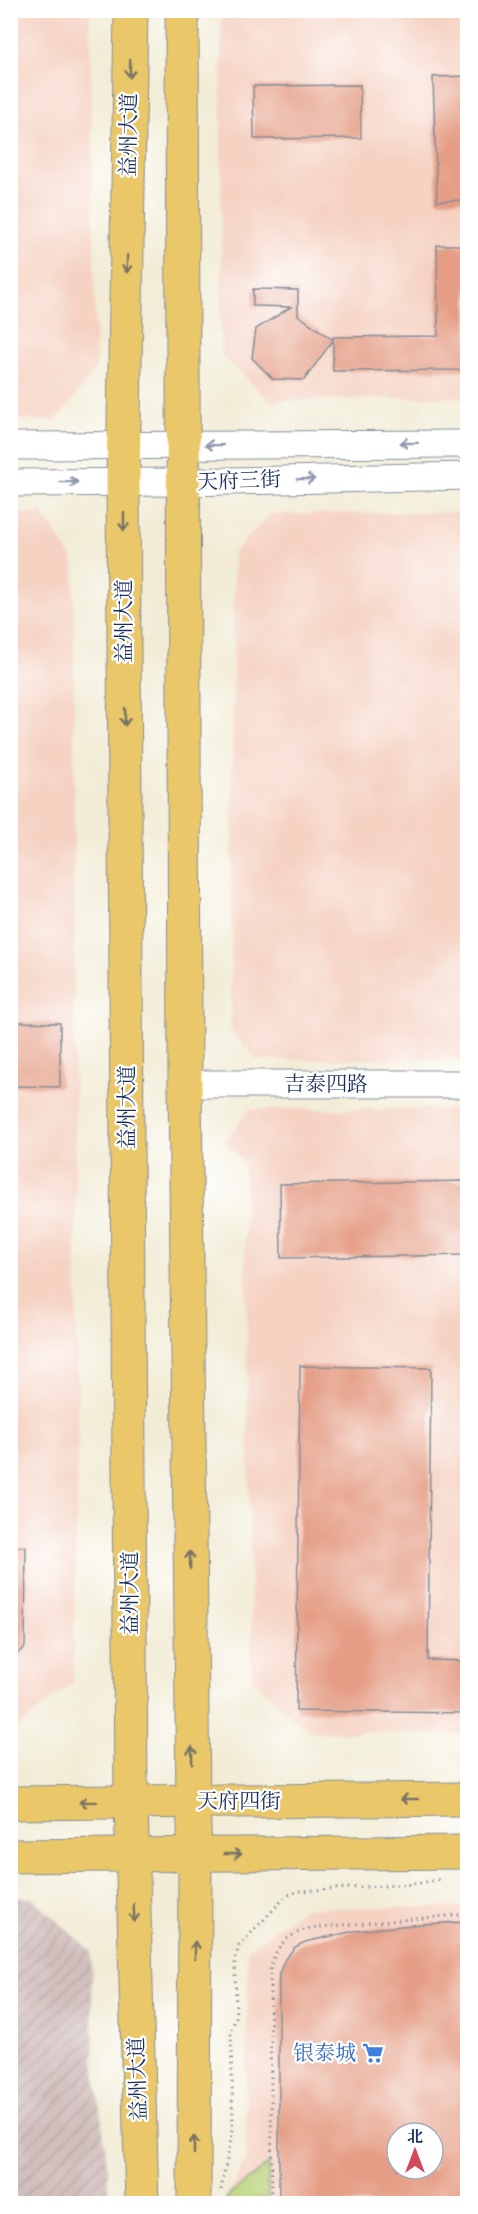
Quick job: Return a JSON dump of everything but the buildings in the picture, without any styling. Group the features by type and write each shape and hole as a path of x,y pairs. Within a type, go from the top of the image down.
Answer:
{"main road":[{"name":"益州大道","path":"131,10 123,482 131,1802 142,2204"},
{"path":"182,10 185,1083 193,1801 207,2198"},
{"name":"天府四街","path":"10,1803 468,1799"},
{"path":"10,1856 468,1852"}],"street":[{"name":"天府三街","path":"10,446 468,444"},
{"name":"天府三街","path":"10,483 468,476"},
{"name":"吉泰四路","path":"185,1083 468,1084"}],"path":[{"path":"207,2198 233,2129 231,2032 236,2017 235,1959 239,1946 286,1896 299,1891 415,1884 446,1879"},
{"path":"272,2204 270,1968 281,1943 292,1934 310,1928 468,1914"}],"shaded area":[{"path":"11,10 90,11 96,368 57,421 11,420"},
{"path":"221,11 467,11 467,397 269,401 221,354"},
{"path":"467,512 467,1059 257,1060 231,1031 234,551 271,514"},
{"path":"10,513 42,513 74,561 74,1015 78,1433 73,1683 11,1733"},
{"path":"250,1109 467,1109 467,1734 309,1732 252,1679 244,1162 224,1142"},
{"path":"11,1897 32,1898 91,1951 94,2062 108,2170 108,2203 11,2204"},
{"name":"银泰城","path":"467,1907 467,2203 227,2204 227,2197 245,2159 248,1950 304,1908"}],"green space":[{"path":"268,2164 268,2203 226,2203 227,2197"}],"place":[{"name":"银泰城","path":"373,2053"}]}
